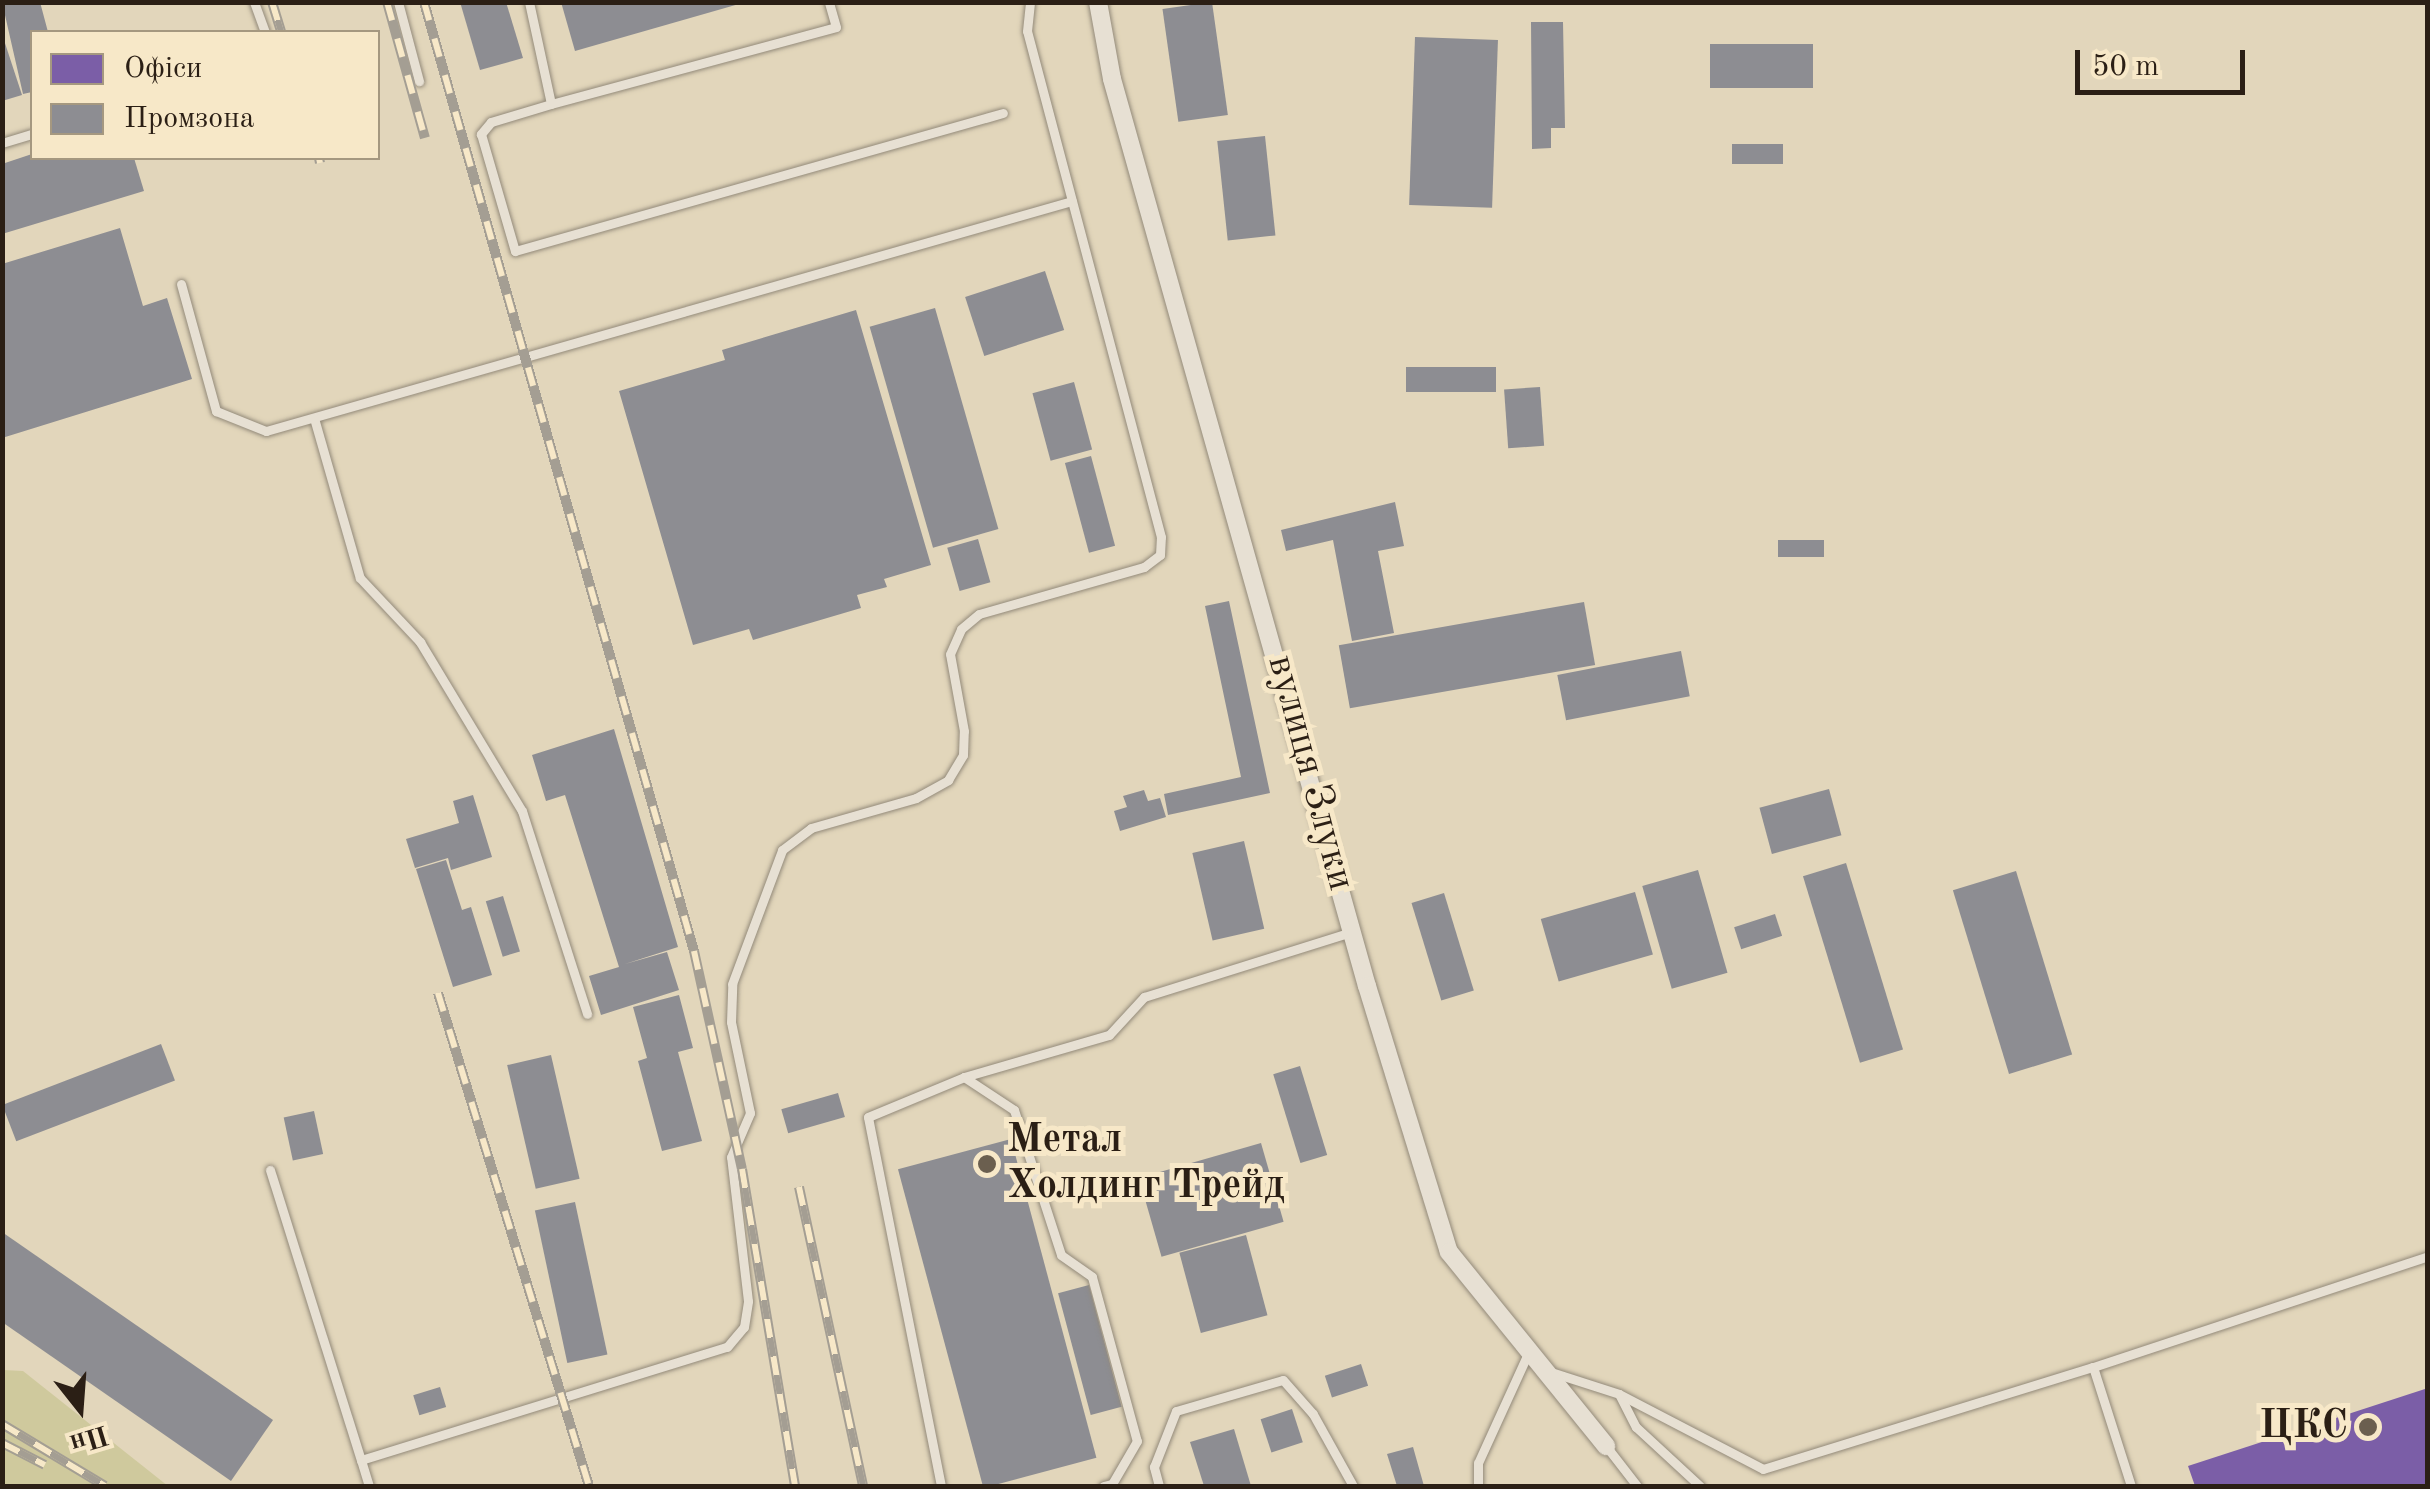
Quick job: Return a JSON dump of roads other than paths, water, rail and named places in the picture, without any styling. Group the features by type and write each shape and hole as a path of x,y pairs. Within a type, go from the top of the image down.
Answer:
{"street":[{"name":"вулиця Злуки","path":"1098,2 1112,78 1352,932 1449,1252 1606,1446"}],"lane":[{"path":"254,2 264,30"},
{"path":"398,2 420,81"},
{"path":"529,2 551,104"},
{"path":"829,2 836,28 491,122 481,134 515,251 1004,113"},
{"path":"358,1463 726,1347 744,1327 748,1301 730,1156 750,1113 731,1022 732,984 782,850 811,828 916,798 948,780 964,755 964,731 950,654 961,629 979,614 1144,567 1160,555 1161,537 1027,31 1030,2"},
{"path":"2,143 30,135"},
{"path":"181,284 216,412 266,432 1072,201"},
{"path":"314,418 360,578 420,642 522,811 587,1014"},
{"path":"941,1486 868,1117 964,1077 1108,1035 1144,997 1352,932"},
{"path":"964,1077 1014,1110 1061,1254 1092,1277 1137,1441 1112,1484 1103,1486"},
{"path":"270,1170 358,1463 369,1486"},
{"path":"1544,1370 1619,1394 1762,1470 2093,1367 2428,1256"},
{"path":"1478,1486 1478,1463 1529,1351"},
{"path":"2093,1367 2131,1486"},
{"path":"1160,1486 1154,1467 1176,1411 1283,1380 1322,1428 1353,1486"},
{"path":"1619,1394 1636,1428 1700,1486"},
{"name":"вулиця Злуки","path":"1606,1446 1637,1486"}],"railway":[{"path":"272,2 280,30"},
{"path":"387,2 425,138"},
{"path":"424,2 694,951 742,1169 795,1486"},
{"path":"438,993 589,1486"},
{"path":"799,1187 863,1486"},
{"path":"2,1424 105,1486"},
{"path":"2,1443 45,1465"}],"place":[{"name":"Метал Холдинг Трейд","path":"987,1164"},
{"name":"ЦКС","path":"2368,1427"}]}
